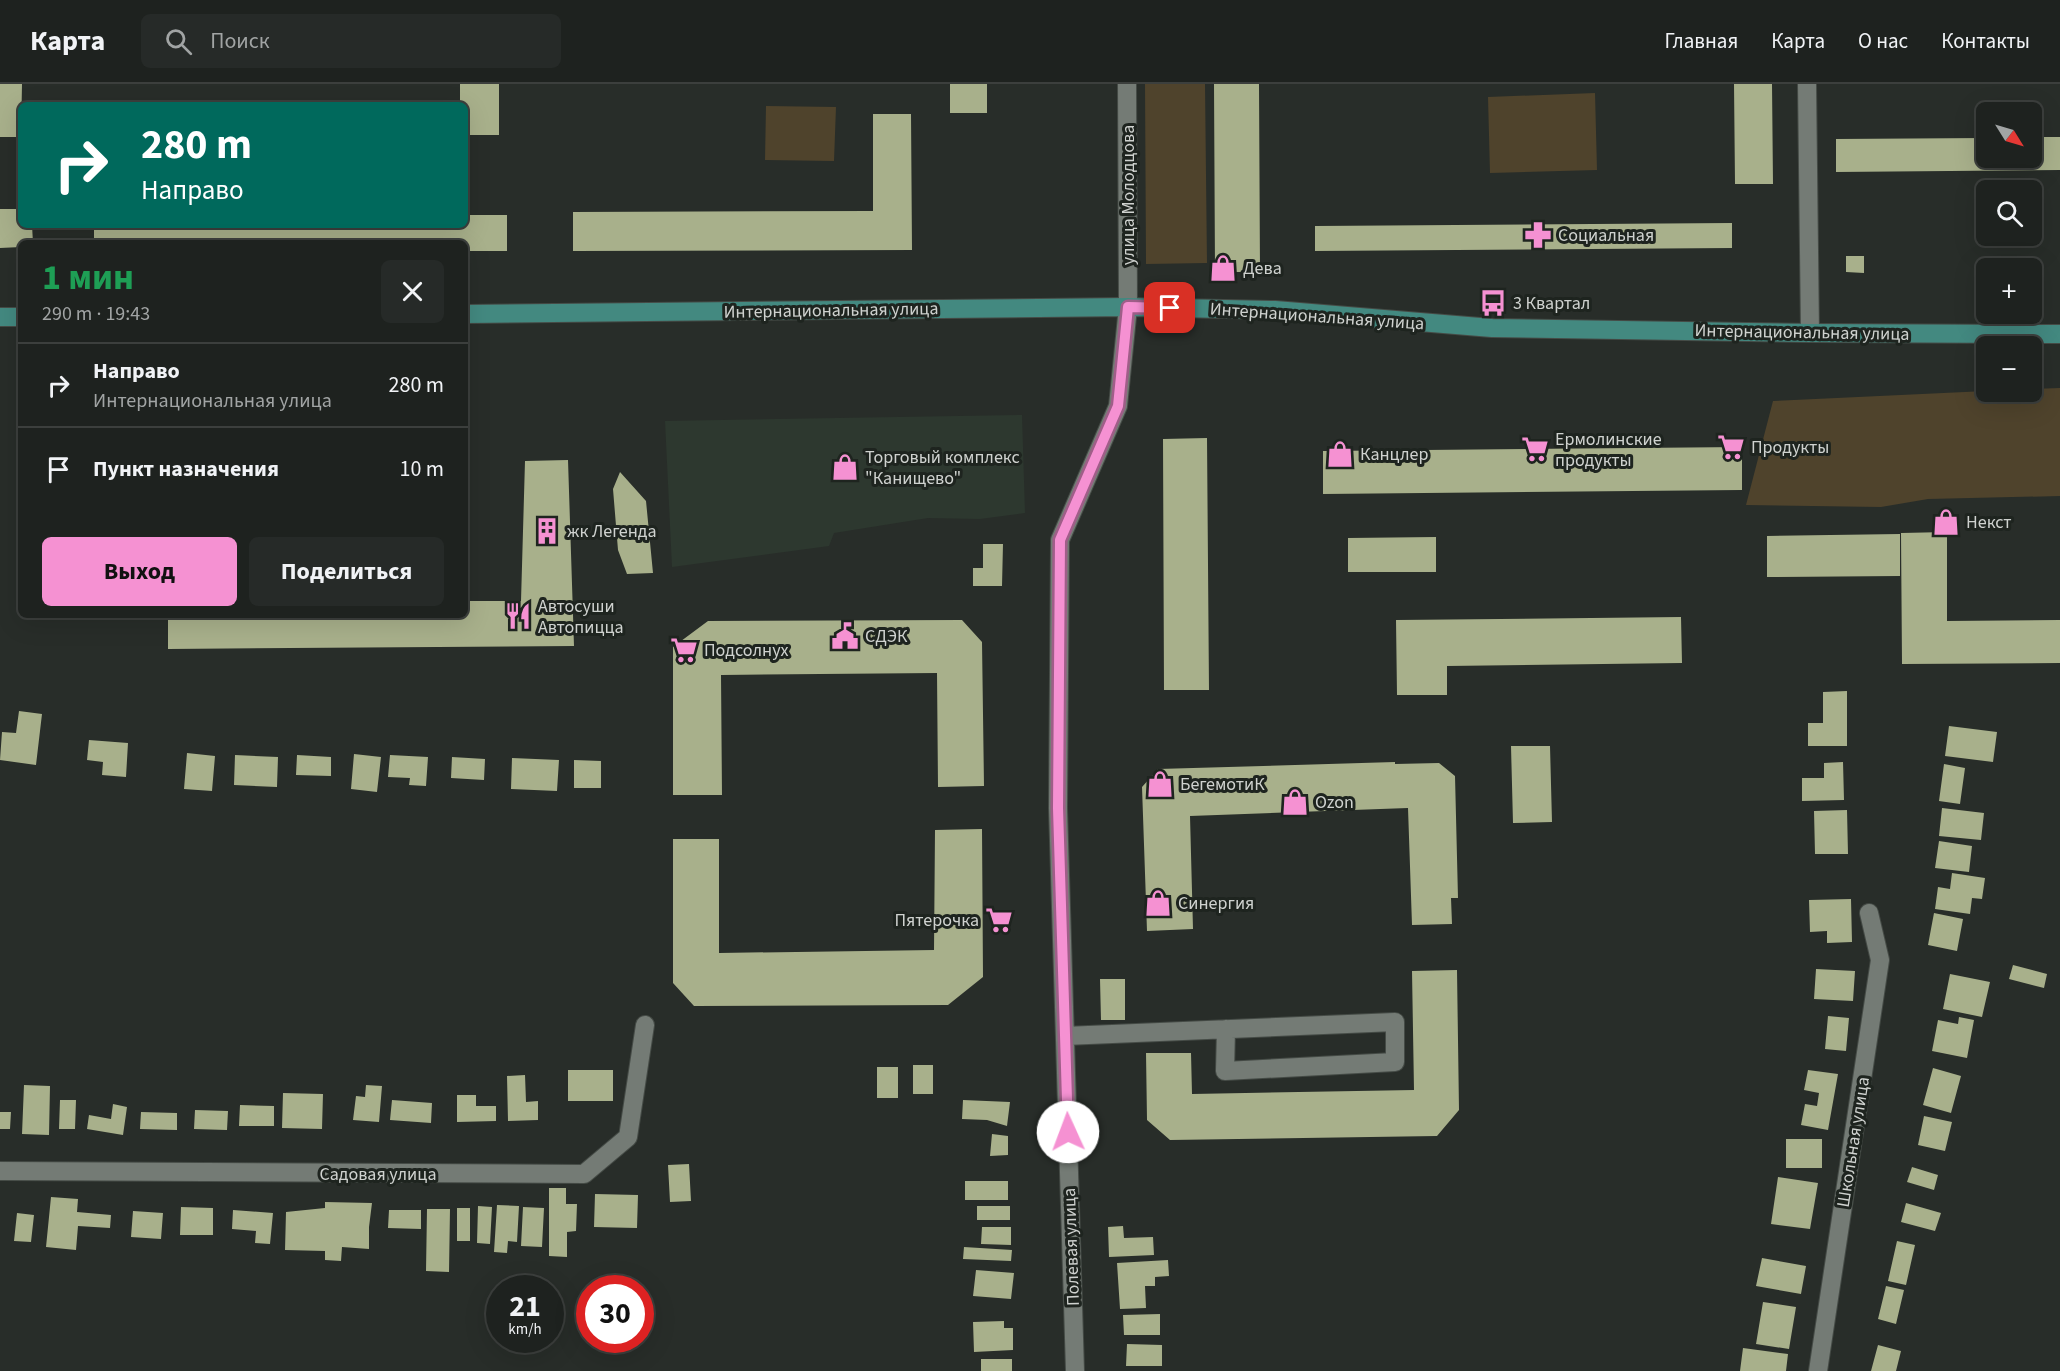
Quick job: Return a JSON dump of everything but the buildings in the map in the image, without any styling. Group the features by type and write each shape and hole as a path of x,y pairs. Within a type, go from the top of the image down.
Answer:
{"main road":[{"name":"Интернациональная улица","path":"468,314 1128,307 1275,310 1492,328 2060,334"},
{"path":"0,317 18,317"}],"street":[{"name":"улица Молодцова","path":"1127,84 1128,307"},
{"path":"1806,84 1810,333"},
{"name":"Полевая улица","path":"1075,1371 1058,808 1060,540 1118,406 1128,307"},
{"name":"Школьная улица","path":"1818,1371 1880,960 1869,914"},
{"path":"1065,1036 1226,1029 1395,1022 1395,1062 1225,1071 1226,1029"},
{"name":"Садовая улица","path":"0,1171 584,1174 628,1137 645,1025"}],"shaded area":[{"path":"1145,84 1205,84 1207,263 1146,264"},
{"path":"1595,93 1597,170 1490,173 1488,97"},
{"path":"766,106 836,107 834,161 765,160"},
{"path":"2060,388 2060,496 1928,499 1881,507 1746,505 1773,401 1976,391 1976,402 2042,402 2042,389"},
{"name":"Торговый комплекс \"Канищево\"","path":"1022,415 1025,513 980,519 928,518 834,533 829,546 672,567 665,421"}],"place":[{"name":"Социальная","path":"1538,235"},
{"name":"Дева","path":"1223,268"},
{"name":"3 Квартал","path":"1493,303"},
{"name":"Продукты","path":"1731,447"},
{"name":"Ермолинские продукты","path":"1535,449"},
{"name":"Канцлер","path":"1340,454"},
{"name":"Торговый комплекс \"Канищево\"","path":"845,467"},
{"name":"Некст","path":"1946,522"},
{"name":"жк Легенда","path":"547,531"},
{"name":"Автосуши Автопицца","path":"518,616"},
{"name":"СДЭК","path":"845,636"},
{"name":"Подсолнух","path":"684,650"},
{"name":"БегемотиК","path":"1160,784"},
{"name":"Ozon","path":"1295,802"},
{"name":"Синергия","path":"1158,903"},
{"name":"Пятерочка","path":"999,920"}],"route":[{"path":"1068,1132 1058,808 1060,540 1118,406 1128,307 1170,308"}]}
